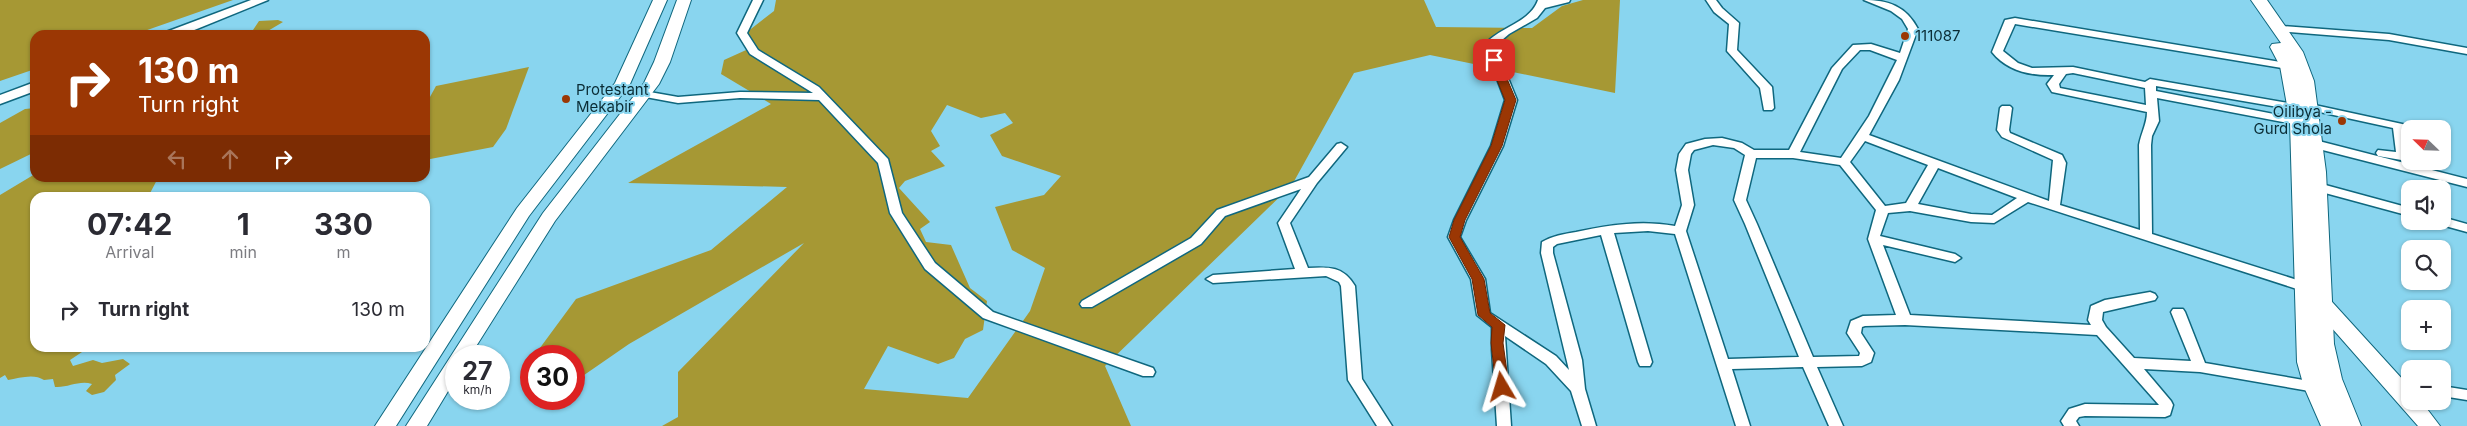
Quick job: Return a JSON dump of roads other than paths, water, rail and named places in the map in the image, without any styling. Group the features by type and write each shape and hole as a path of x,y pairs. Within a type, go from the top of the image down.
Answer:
{"main road":[{"path":"385,426 523,212 622,84 660,0"},
{"path":"467,345 549,217 644,94 658,71 684,0"},
{"path":"2247,0 2270,32 2288,66 2310,140 2312,194 2323,304 2324,344 2331,379 2350,426"},
{"path":"2259,0 2281,29 2302,66 2302,112"},
{"path":"2312,194 2305,287 2305,337 2308,362 2315,387 2332,426"},
{"path":"2305,287 2401,384"},
{"path":"416,426 445,380"},
{"path":"2419,410 2430,426"}],"street":[{"path":"183,30 262,0"},
{"path":"758,0 742,33 754,52 815,89 884,162 896,213 930,266 988,315 1148,372"},
{"path":"1565,0 1542,3 1531,19 1505,32 1489,45 1511,100 1496,146 1460,220 1454,237 1478,279 1484,315 1551,360 1578,389"},
{"path":"1711,0 1718,10 1734,23 1732,52 1766,88 1768,108"},
{"path":"1844,162 1864,137 1908,49 1913,29 1905,15 1891,6 1869,0"},
{"path":"2151,90 2073,70 2061,73 2033,73 2003,58 1997,52 2009,22 2015,21 2288,66"},
{"path":"2281,29 2389,37 2467,51"},
{"path":"1793,154 1837,68 1857,47 1871,47 1903,58"},
{"path":"2061,73 2053,84 2056,90 2153,110"},
{"path":"2146,237 2145,145 2154,121 2152,81 2302,112 2399,126 2401,135"},
{"path":"0,100 30,88"},
{"path":"644,94 678,100 740,95 822,97"},
{"path":"2006,108 2003,130 2006,135 2058,158 2060,163 2054,207"},
{"path":"1864,137 2054,207 2305,287"},
{"path":"2310,140 2401,157"},
{"path":"2310,140 2467,183"},
{"path":"1743,426 1680,231 1688,205 1682,170 1685,154 1690,147 1708,142 1724,142 1741,146 1751,154 1793,154 1844,162 1882,210 1882,216 1874,234 1874,239 1905,320"},
{"path":"1303,274 1284,223 1313,180 1341,147"},
{"path":"1751,154 1740,200 1741,207 1749,220 1761,255 1836,426"},
{"path":"1910,206 1935,162"},
{"path":"1087,304 1196,241 1221,213 1313,180"},
{"path":"2312,194 2401,210"},
{"path":"1882,210 1910,206 1971,218 1994,219 2027,197"},
{"path":"2451,224 2467,228"},
{"path":"1589,426 1578,389 1575,360 1547,245 1553,241 1606,230 1664,227 1680,231"},
{"path":"1606,230 1645,362"},
{"path":"1874,239 1955,258"},
{"path":"1213,279 1328,271 1344,279 1348,286 1355,380 1385,426"},
{"path":"2069,424 2074,413 2085,410 2165,411 2166,405 2160,396 2101,330 2095,320 2096,309 2105,305 2150,297"},
{"path":"2178,312 2200,367"},
{"path":"1722,364 1862,361 1866,358 1867,353 1854,333 1856,324 1863,321 1905,320 2101,330"},
{"path":"1498,325 1497,343 1504,400 1504,426"},
{"path":"2131,363 2200,367 2315,387"},
{"path":"2451,393 2467,396"}],"place":[{"name":"111087","path":"1905,36"},
{"name":"Protestant Mekabir","path":"566,99"},
{"name":"Oilibya - Gurd Shola","path":"2342,121"}]}
